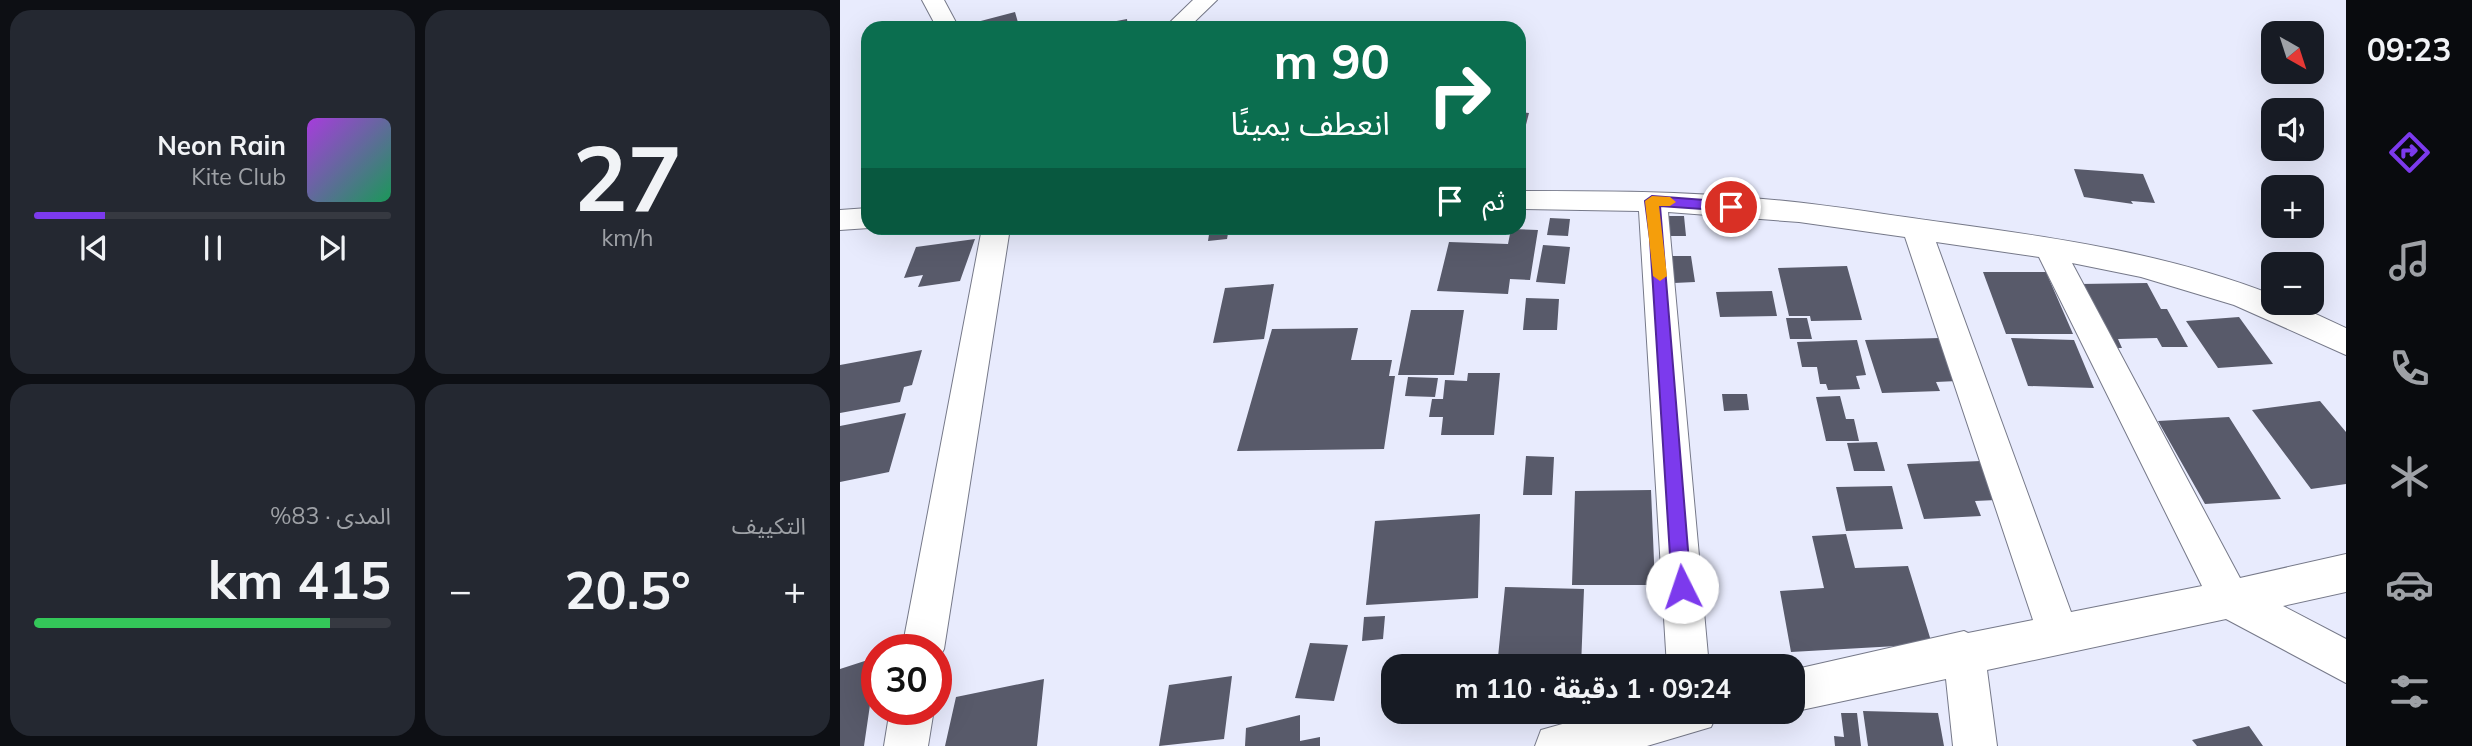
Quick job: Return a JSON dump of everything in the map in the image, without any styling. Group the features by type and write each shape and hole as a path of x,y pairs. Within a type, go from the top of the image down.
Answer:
{"street":[{"path":"933,0 944,21"},
{"path":"1183,21 1206,0"},
{"path":"1526,200 1652,201 1798,212 2049,247 2133,263 2216,285 2299,316 2346,342"},
{"path":"1652,201 1687,654"},
{"path":"840,220 861,218"},
{"path":"1917,229 2058,634"},
{"path":"926,634 995,235"},
{"path":"2049,247 2230,600 2346,662"},
{"path":"1805,688 1964,652 2230,600 2346,573"},
{"path":"1964,652 1975,746"},
{"path":"1557,746 1647,724"},
{"path":"906,746 909,725"}],"building":[{"path":"1015,12 1018,21 981,21"},
{"path":"2074,169 2143,174 2155,203 2131,201 2133,204 2084,197"},
{"path":"1662,216 1684,216 1686,236 1670,236"},
{"path":"1550,218 1570,219 1568,236 1547,235"},
{"path":"1526,230 1538,230 1530,280 1510,279 1508,294 1437,291 1449,242 1508,244 1510,235 1526,235"},
{"path":"1209,235 1228,235 1227,239 1208,241"},
{"path":"975,239 960,281 918,287 923,275 904,278 916,247"},
{"path":"1543,245 1570,247 1565,284 1536,282"},
{"path":"1670,256 1691,256 1695,282 1674,283"},
{"path":"1847,266 1862,320 1811,321 1810,316 1789,316 1778,268"},
{"path":"1983,272 2046,272 2073,334 2006,334"},
{"path":"2147,283 2161,309 2167,309 2188,347 2162,347 2157,338 2118,339 2122,348 2105,348 2080,284"},
{"path":"1274,284 1264,339 1213,343 1225,288"},
{"path":"1772,291 1777,316 1720,317 1716,292"},
{"path":"1526,298 1559,299 1557,330 1523,330"},
{"path":"1411,310 1464,310 1454,375 1398,375"},
{"path":"2239,317 2273,364 2218,368 2186,321"},
{"path":"1786,318 1807,318 1812,339 1790,339"},
{"path":"1358,328 1351,360 1392,360 1389,376 1395,376 1384,449 1237,451 1272,329"},
{"path":"1940,338 1957,381 1936,382 1940,391 1882,393 1865,340"},
{"path":"2011,338 2074,340 2094,388 2028,386"},
{"path":"1857,340 1866,375 1856,376 1860,389 1828,390 1826,384 1820,384 1817,367 1802,367 1797,342"},
{"path":"922,350 912,385 904,387 900,402 840,413 840,365"},
{"path":"1468,373 1500,373 1494,435 1441,435 1443,417 1429,417 1432,399 1443,399 1445,380 1467,381"},
{"path":"1408,377 1438,378 1435,397 1405,396"},
{"path":"1722,394 1747,394 1749,410 1724,411"},
{"path":"1840,396 1846,419 1854,419 1859,441 1826,441 1816,397"},
{"path":"2320,401 2346,432 2346,484 2311,489 2252,410"},
{"path":"906,413 889,472 840,482 840,426"},
{"path":"2229,417 2281,499 2205,504 2158,421"},
{"path":"1877,442 1885,471 1854,471 1847,443"},
{"path":"1526,456 1554,457 1552,495 1523,495"},
{"path":"1981,461 1996,500 1975,501 1981,516 1924,519 1907,464"},
{"path":"1892,486 1903,529 1846,531 1836,487"},
{"path":"1651,490 1655,585 1572,585 1575,491"},
{"path":"1480,514 1478,598 1366,605 1375,521"},
{"path":"1846,534 1855,568 1908,566 1932,644 1791,652 1780,591 1824,588 1812,536"},
{"path":"1505,587 1584,589 1582,654 1498,654"},
{"path":"1385,616 1383,639 1362,641 1364,617"},
{"path":"1310,643 1348,645 1334,701 1295,698"},
{"path":"861,662 861,725 867,725 864,746 840,746 840,669"},
{"path":"1232,676 1224,739 1159,746 1169,685"},
{"path":"1044,679 1037,746 945,746 950,725 952,725 956,697"},
{"path":"1863,711 1938,713 1944,746 1868,746"},
{"path":"1841,713 1857,713 1861,746 1835,746 1834,736 1844,737"},
{"path":"1300,715 1300,741 1320,737 1320,746 1245,746 1246,728"},
{"path":"2249,726 2263,746 2197,746 2192,740"}],"slow traffic":[{"path":"1660,276 1652,201 1670,202"}],"route":[{"path":"1682,587 1652,201 1731,207"}]}
